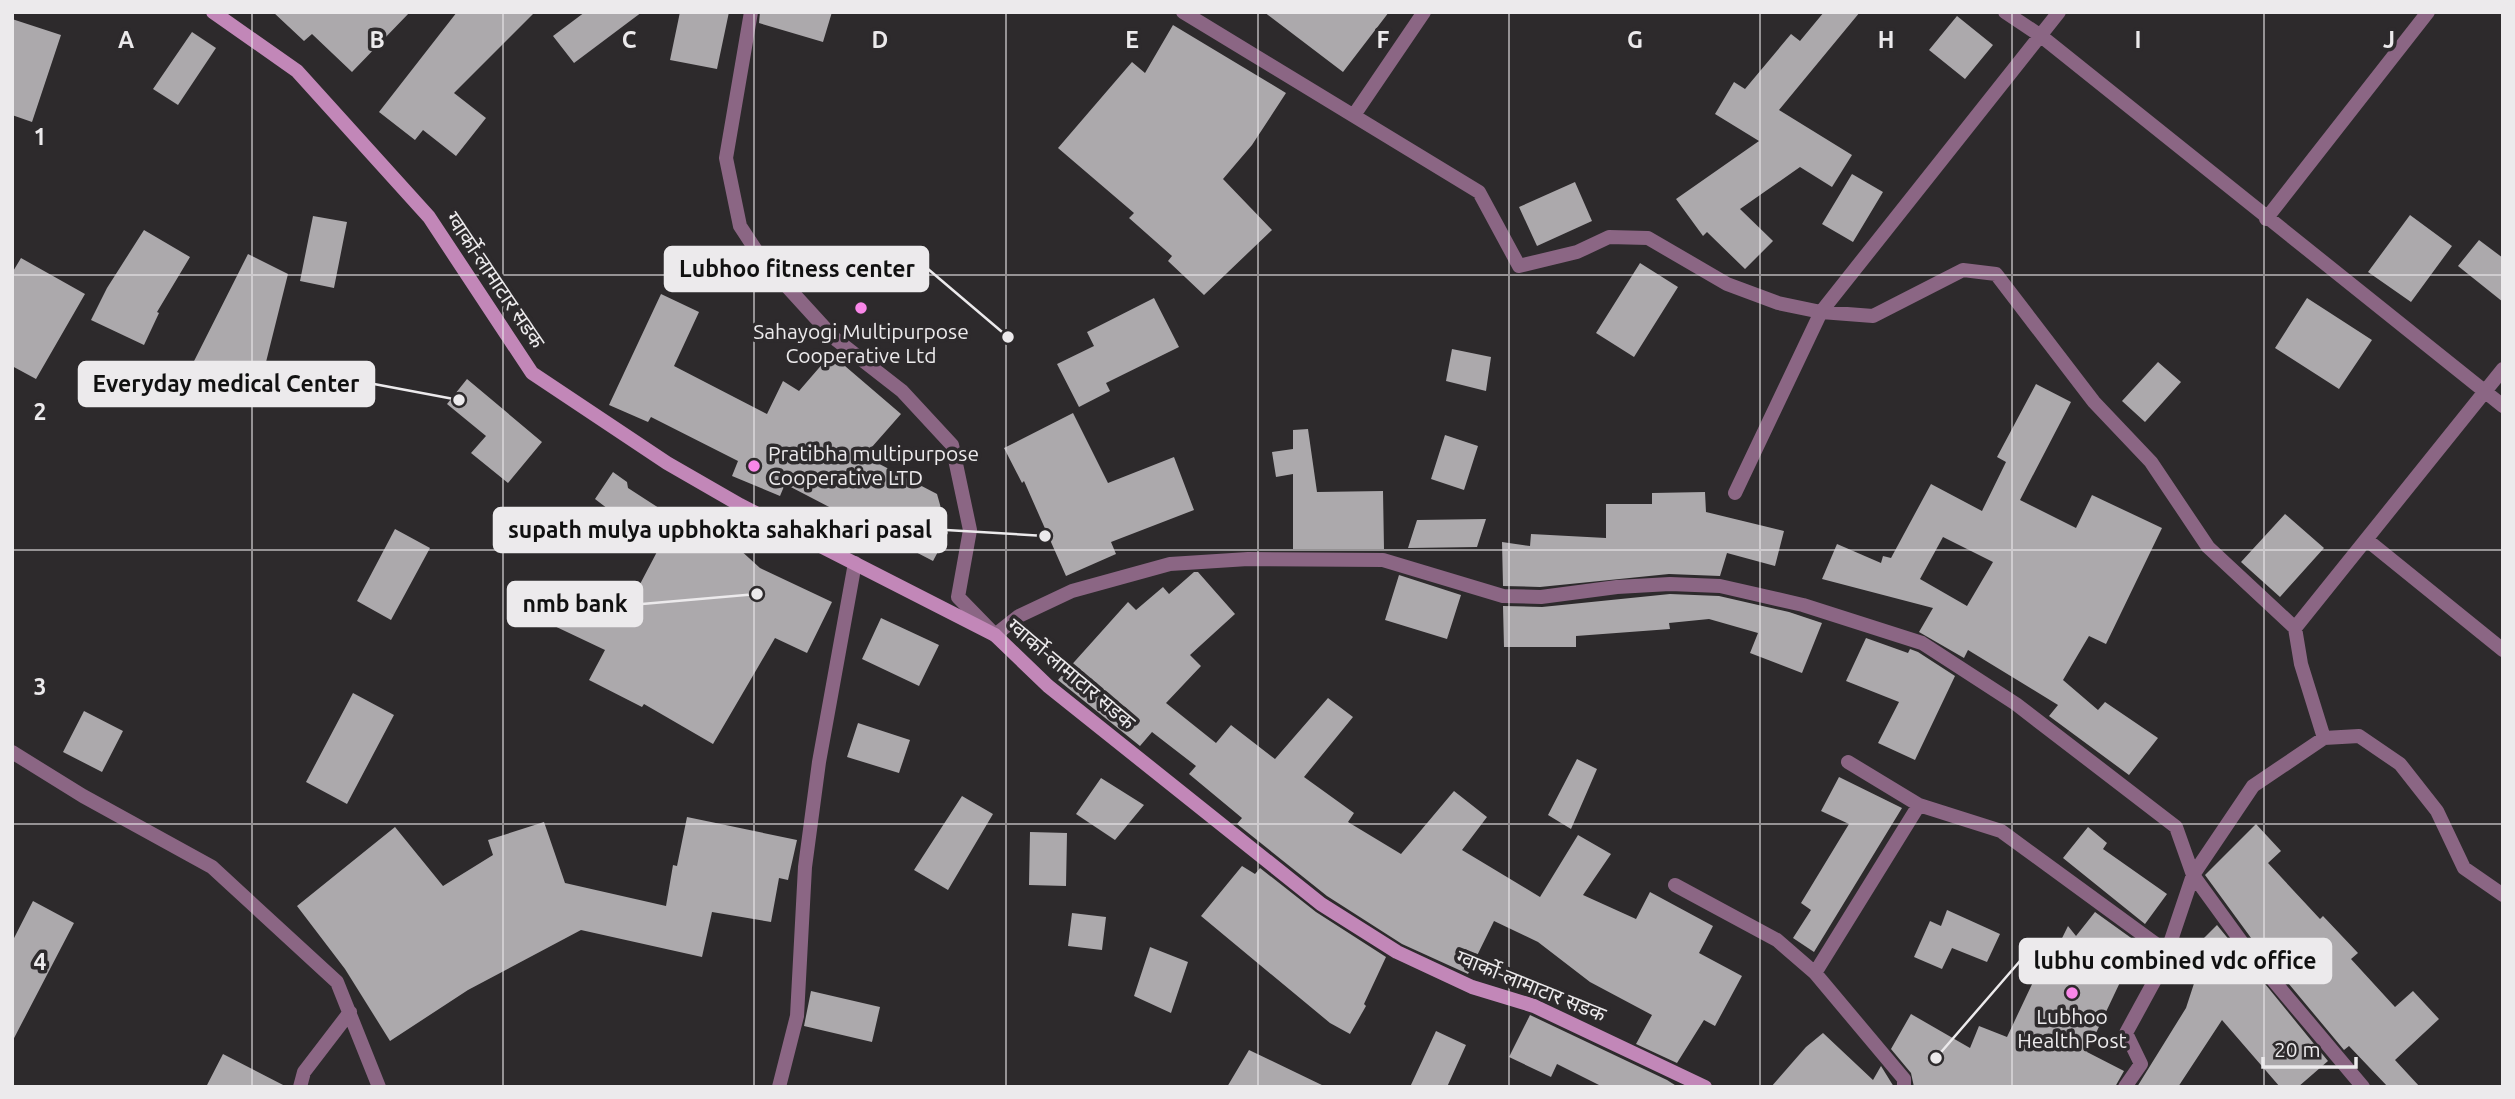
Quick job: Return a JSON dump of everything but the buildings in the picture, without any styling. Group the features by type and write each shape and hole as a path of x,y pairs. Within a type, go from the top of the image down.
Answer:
{"main road":[{"name":"ग्वार्को-लामाटार सडक","path":"213,12 297,71 429,217 532,373 667,463 995,635 1048,686 1321,904 1397,952 1472,987 1534,1006 1705,1087"}],"street":[{"path":"751,12 726,158 740,226 761,258 834,338 902,391 952,445 970,530 958,597 995,635 1019,617 1072,592 1183,563 1248,559 1383,560 1503,596 1541,597 1617,587 1670,584 1720,586 1803,605 1922,643 2016,704 2176,827 2193,875 2246,948 2363,1087"},
{"path":"1183,12 1479,192 1519,266 1577,252 1609,237 1648,239 1727,284 1778,303 1821,312 1873,316 1963,270 1996,274 2094,402 2151,462 2208,547 2295,628 2301,664 2324,738"},
{"path":"1354,115 1424,12"},
{"path":"2005,12 2041,36 2266,219 2503,406"},
{"path":"1735,493 1821,312 1922,181 2059,12"},
{"path":"2266,219 2428,12"},
{"path":"2295,628 2503,369"},
{"path":"2367,540 2503,650"},
{"path":"779,1087 797,1016 805,867 819,762 855,563"},
{"path":"2125,1087 2141,1065 2126,1033 2168,953 2193,875 2253,786 2324,738 2359,737 2400,764 2437,811 2464,868 2503,895"},
{"path":"12,752 83,796 212,867 337,982 379,1087"},
{"path":"1848,762 1919,805 2001,831 2168,953"},
{"path":"1815,973 1919,805"},
{"path":"1675,885 1777,940 1815,973 1904,1079 1904,1087"},
{"path":"300,1087 304,1072 350,1013"}],"place":[{"name":"Sahayogi Multipurpose Cooperative Ltd","path":"861,308"},
{"name":"Lubhoo fitness center","path":"1008,337"},
{"name":"Everyday medical Center","path":"459,400"},
{"name":"Pratibha multipurpose Cooperative LTD","path":"754,466"},
{"name":"supath mulya upbhokta sahakhari pasal","path":"1045,536"},
{"name":"nmb bank","path":"757,594"},
{"name":"Lubhoo Health Post","path":"2072,993"},
{"name":"lubhu combined vdc office","path":"1936,1058"}]}
